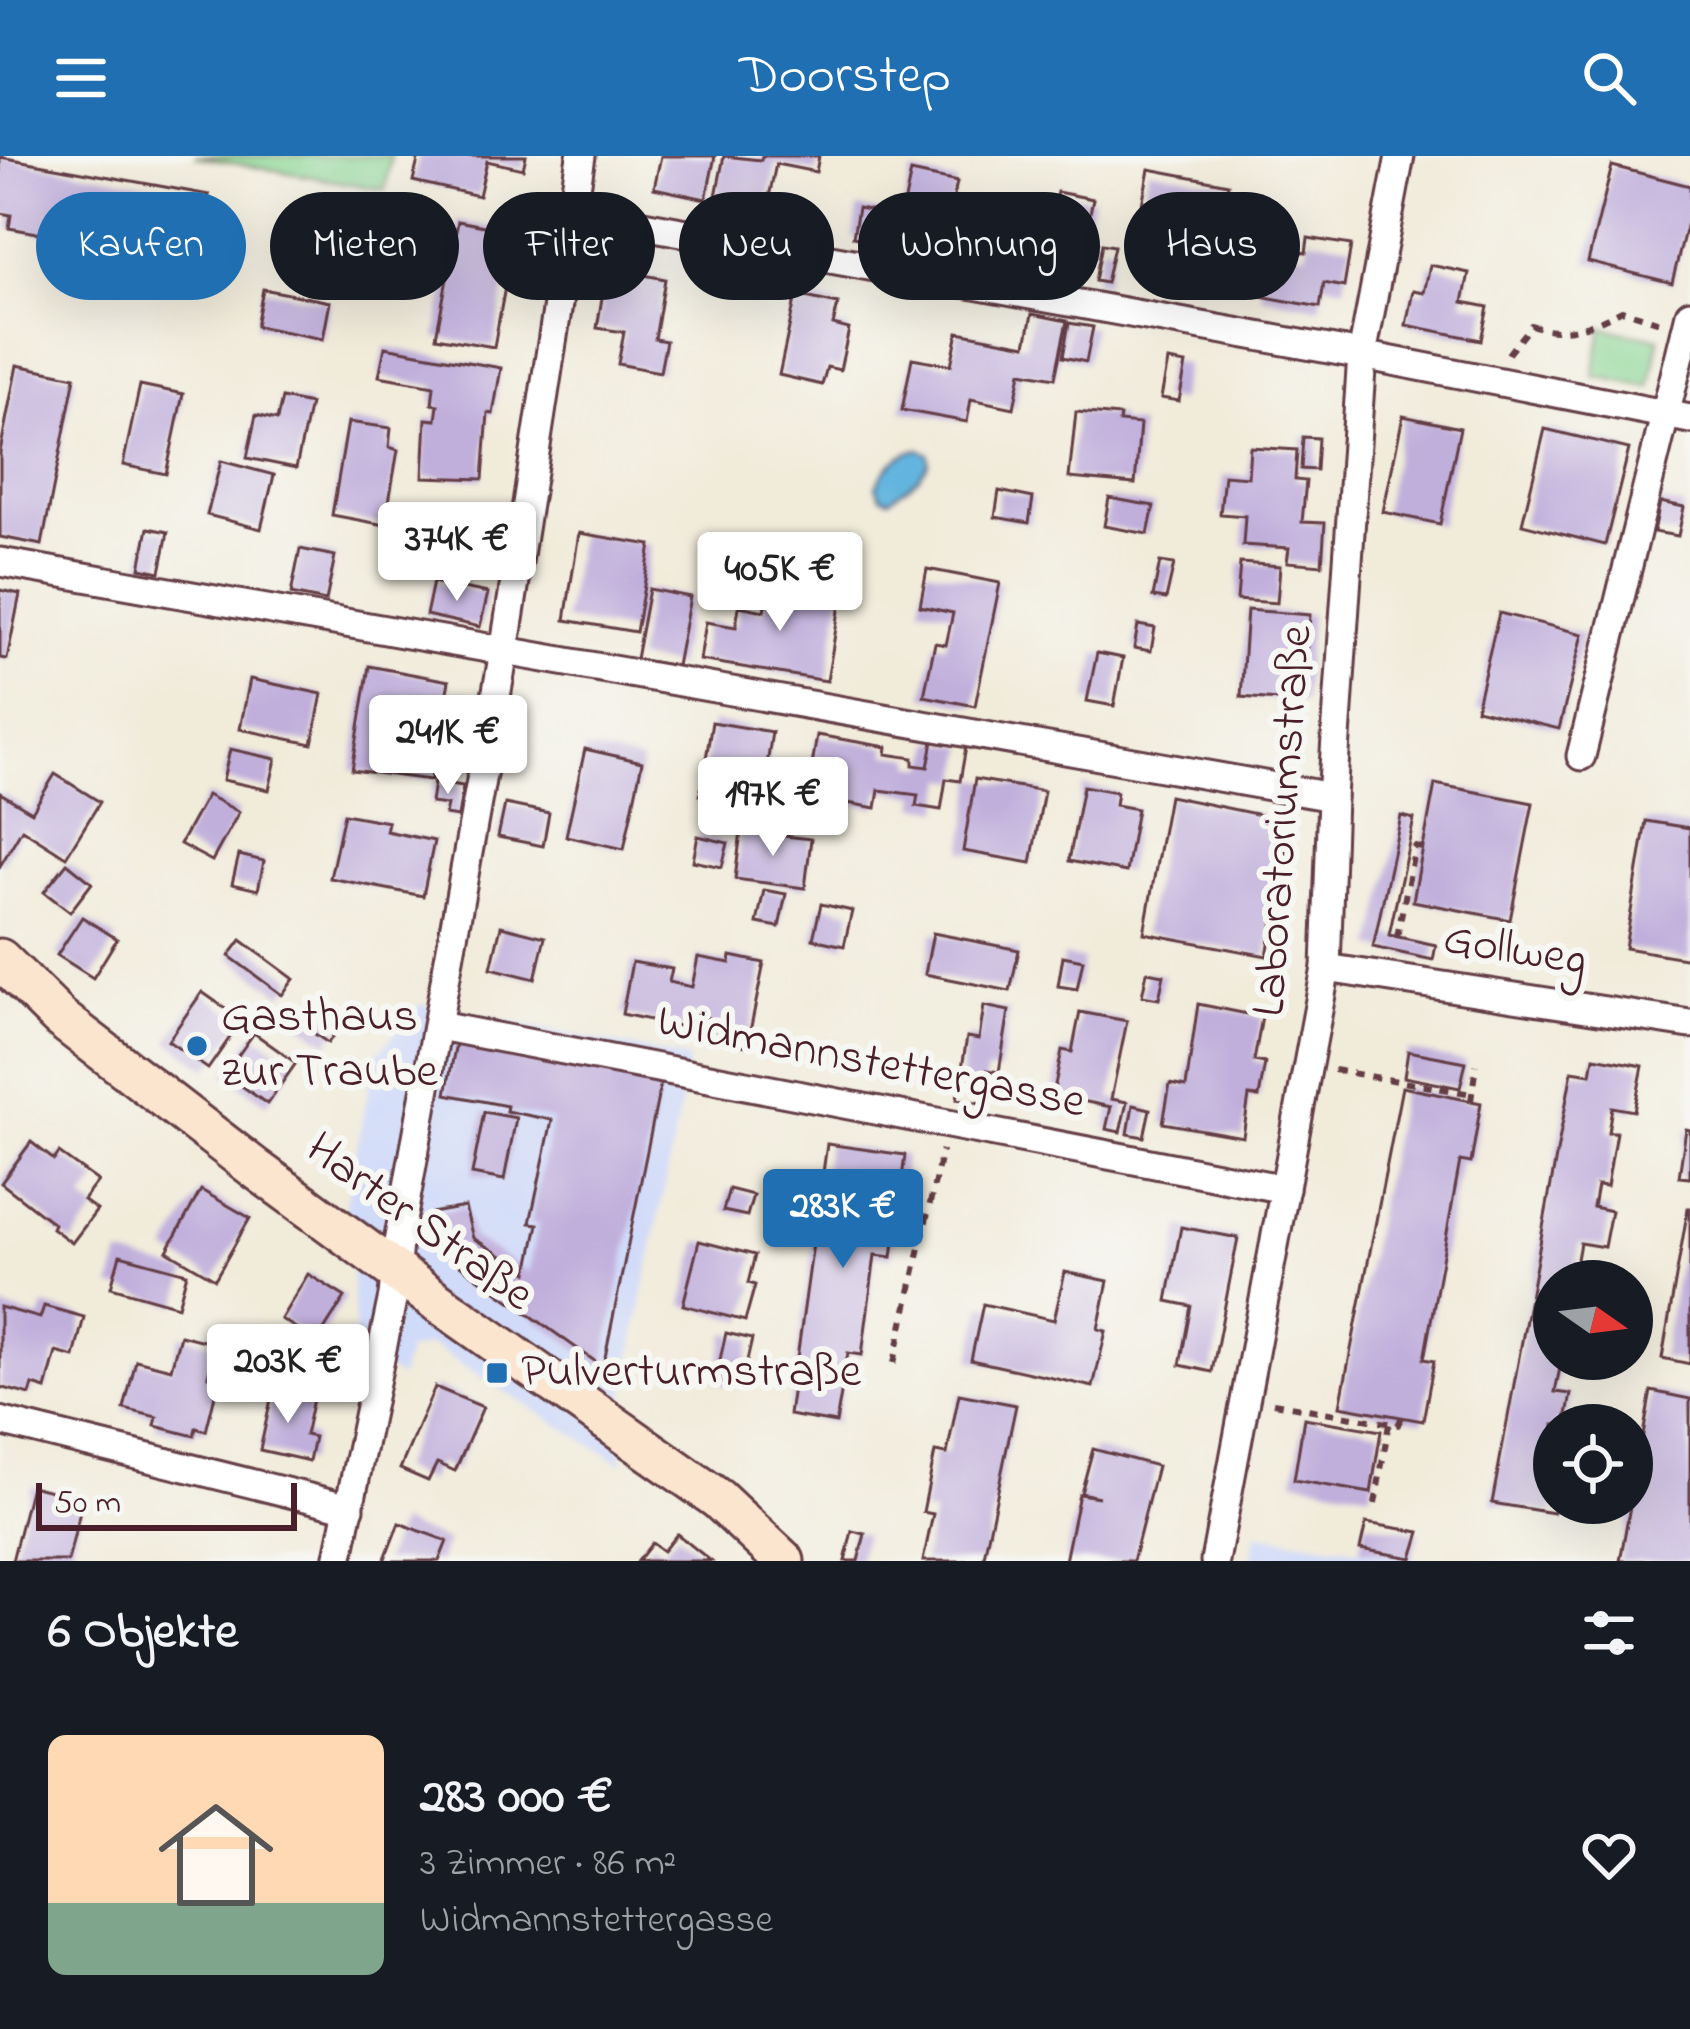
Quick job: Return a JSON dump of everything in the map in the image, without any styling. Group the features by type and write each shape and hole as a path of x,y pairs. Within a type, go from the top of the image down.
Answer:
{"main road":[{"name":"Harter Straße","path":"0,959 60,1018 256,1169 718,1499 784,1561"}],"street":[{"path":"575,192 581,156"},
{"name":"Laboratoriumstraße","path":"1215,1561 1325,968 1362,355 1400,156"},
{"path":"655,227 1677,417"},
{"path":"338,1561 397,1270 400,1229 504,652 558,300"},
{"path":"1581,756 1677,417 1688,322"},
{"path":"0,562 1332,797"},
{"name":"Gollweg","path":"1325,968 1690,1024"},
{"name":"Widmannstettergasse","path":"439,1026 1285,1189"},
{"path":"0,1421 350,1508"}],"path":[{"path":"1500,382 1505,357 1531,326 1550,332 1593,326 1622,310 1688,322"},
{"path":"1397,937 1415,847 1423,848"},
{"path":"1308,1066 1472,1098 1476,1065"},
{"path":"894,1363 947,1124"},
{"path":"1246,1399 1389,1424 1399,1425 1402,1417"},
{"path":"1375,1504 1389,1424"}],"shaded area":[{"path":"421,1004 689,1059 625,1391 622,1464 430,1345 407,1351 400,1378 356,1351 351,1267 336,1255 375,1056"},
{"path":"1256,1534 1433,1561 1251,1561"}],"green space":[{"path":"194,156 391,156 385,190"},
{"path":"1602,328 1659,338 1650,387 1594,376"}],"water":[{"path":"919,449 928,454 929,463 918,478 890,499 881,496 876,486 888,467"}],"building":[{"path":"419,156 526,156 523,169 487,161 479,196 413,181"},
{"path":"661,156 715,156 707,192 654,188"},
{"path":"724,156 761,160 762,156 819,156 816,172 776,164 770,192 717,192"},
{"path":"0,157 192,192 36,192 36,233 9,228 11,215 0,213"},
{"path":"1612,166 1690,186 1690,210 1672,283 1588,262"},
{"path":"1149,169 1228,184 1227,192 1144,192"},
{"path":"911,172 957,182 955,192 907,192"},
{"path":"459,221 483,226 483,300 503,300 494,347 436,337 443,300 459,300"},
{"path":"1308,238 1351,245 1344,287 1324,283 1320,307 1282,300 1300,300 1300,252 1306,253"},
{"path":"1102,244 1114,246 1106,283 1100,282"},
{"path":"1430,265 1469,273 1463,302 1488,307 1481,340 1406,325 1413,291 1424,293"},
{"path":"655,277 665,279 655,339 666,341 660,372 618,364 624,332 597,328 602,300 655,300"},
{"path":"263,289 270,290 270,300 330,302 323,339 256,326"},
{"path":"795,300 838,304 833,325 849,329 840,370 827,367 822,385 779,375"},
{"path":"1032,314 1067,321 1055,378 1021,372 1014,408 971,399 967,422 902,410 912,358 951,365 958,332 1026,345"},
{"path":"1069,323 1093,327 1086,362 1063,357"},
{"path":"385,347 501,368 493,414 488,413 483,479 423,477 426,419 436,420 438,405 432,404 434,386 379,376"},
{"path":"1168,361 1186,364 1179,401 1161,398"},
{"path":"17,365 75,377 42,545 0,537 0,452"},
{"path":"140,385 183,394 166,474 123,465"},
{"path":"282,398 310,404 296,468 247,458 256,415 277,420"},
{"path":"1076,412 1120,416 1119,422 1140,424 1135,484 1069,478"},
{"path":"1403,416 1460,428 1440,524 1383,512"},
{"path":"348,422 391,428 389,447 398,450 385,525 332,515"},
{"path":"1545,429 1629,449 1605,545 1522,524"},
{"path":"1303,437 1318,438 1316,470 1301,469"},
{"path":"1250,447 1297,450 1295,480 1306,481 1302,522 1325,523 1322,565 1287,562 1289,548 1243,545 1245,516 1220,514 1224,475 1248,477"},
{"path":"221,461 274,475 261,529 207,515"},
{"path":"999,491 1033,498 1029,523 995,517"},
{"path":"1109,498 1154,506 1148,534 1104,526"},
{"path":"1660,502 1684,507 1678,536 1654,532"},
{"path":"463,504 497,508 493,544 459,540"},
{"path":"148,528 168,532 160,572 140,568"},
{"path":"579,533 651,545 636,632 565,620"},
{"path":"300,549 335,556 326,601 291,594"},
{"path":"1160,562 1174,564 1166,599 1153,597"},
{"path":"1240,563 1280,566 1277,603 1237,600"},
{"path":"927,569 1000,583 975,706 924,696 935,643 946,645 953,613 920,606"},
{"path":"769,581 842,593 827,681 700,660 706,622 736,627 739,606 764,611"},
{"path":"433,582 488,593 480,627 426,615"},
{"path":"649,589 690,597 677,666 636,659"},
{"path":"0,590 20,594 7,659 0,658"},
{"path":"1247,610 1310,615 1304,702 1241,697"},
{"path":"1499,613 1583,634 1559,729 1476,709"},
{"path":"1138,625 1155,628 1151,651 1134,648"},
{"path":"1097,653 1123,658 1114,706 1087,701"},
{"path":"369,666 449,681 431,780 352,770"},
{"path":"250,679 322,694 312,744 240,729"},
{"path":"712,722 772,732 761,804 700,795"},
{"path":"817,735 887,747 886,754 913,758 913,765 928,767 933,741 966,747 960,781 946,779 941,810 916,806 918,795 879,790 876,808 807,796"},
{"path":"230,749 276,759 269,790 223,780"},
{"path":"585,749 642,762 624,849 566,836"},
{"path":"55,774 100,802 66,857 22,829 0,866 0,793 32,812"},
{"path":"975,779 1044,791 1031,863 963,851"},
{"path":"434,782 463,786 458,817 445,815 447,805 431,803"},
{"path":"1435,784 1533,803 1510,920 1413,901"},
{"path":"1083,786 1117,792 1115,805 1137,809 1126,872 1069,861"},
{"path":"207,795 239,812 212,861 180,844"},
{"path":"1169,796 1290,821 1267,956 1144,933"},
{"path":"505,804 549,813 543,846 498,837"},
{"path":"344,814 388,822 386,831 434,841 423,896 330,878"},
{"path":"1401,816 1414,819 1389,935 1436,945 1433,960 1373,947"},
{"path":"1646,821 1690,828 1690,959 1625,948"},
{"path":"741,831 811,839 805,888 735,879"},
{"path":"698,836 728,843 722,867 693,861"},
{"path":"239,855 264,861 258,890 232,884"},
{"path":"67,863 92,883 70,912 44,892"},
{"path":"764,890 786,894 779,927 757,923"},
{"path":"821,904 852,911 844,946 813,939"},
{"path":"82,917 117,939 93,978 57,955"},
{"path":"501,926 545,937 535,979 491,968"},
{"path":"933,933 1019,950 1010,991 925,974"},
{"path":"241,940 294,979 282,995 229,956"},
{"path":"731,956 764,963 747,1046 703,1038 708,1018 686,1014 683,1027 622,1014 632,962 672,969 669,982 692,987 698,957 730,963"},
{"path":"1063,956 1083,960 1077,989 1058,986"},
{"path":"1147,972 1164,975 1159,999 1142,996"},
{"path":"202,992 242,1020 208,1069 168,1041"},
{"path":"1198,1004 1262,1017 1254,1061 1265,1063 1259,1097 1249,1096 1243,1137 1163,1123 1170,1084 1186,1087"},
{"path":"311,1005 340,1026 328,1043 299,1023"},
{"path":"984,1006 1009,1011 999,1072 987,1070 981,1103 957,1099 967,1037 979,1039"},
{"path":"1080,1012 1127,1021 1111,1099 1127,1102 1120,1132 1106,1129 1111,1107 1053,1095 1062,1050 1072,1052"},
{"path":"254,1033 296,1063 267,1104 225,1074"},
{"path":"456,1043 661,1082 603,1367 447,1256 432,1213 465,1207 473,1238 528,1272 538,1224 530,1223 552,1120 446,1094"},
{"path":"1408,1051 1466,1062 1460,1088 1404,1077"},
{"path":"1594,1057 1643,1066 1634,1111 1612,1107 1608,1132 1616,1132 1607,1186 1597,1185 1593,1207 1611,1211 1604,1247 1580,1243 1577,1260 1537,1260 1572,1071 1591,1074"},
{"path":"1402,1087 1481,1103 1471,1163 1460,1161 1424,1359 1434,1361 1423,1421 1340,1406"},
{"path":"1133,1105 1150,1109 1144,1137 1128,1134"},
{"path":"484,1112 516,1118 504,1180 472,1174"},
{"path":"1686,1129 1690,1130 1690,1178 1679,1177"},
{"path":"31,1142 54,1160 59,1153 98,1181 83,1200 97,1210 72,1243 1,1183"},
{"path":"827,1144 905,1155 892,1257 875,1255 862,1355 848,1353 836,1423 789,1415"},
{"path":"729,1189 753,1195 747,1216 723,1211"},
{"path":"201,1190 250,1218 215,1279 167,1251"},
{"path":"1690,1208 1690,1364 1662,1358"},
{"path":"1181,1227 1238,1238 1212,1372 1180,1365 1191,1306 1167,1301"},
{"path":"699,1241 755,1255 748,1283 755,1285 745,1321 683,1305"},
{"path":"120,1255 187,1273 178,1306 111,1287"},
{"path":"1065,1272 1108,1281 1098,1329 1106,1331 1093,1387 971,1360 983,1304 1054,1320"},
{"path":"308,1274 345,1297 317,1341 281,1319"},
{"path":"1533,1282 1533,1380 1557,1380 1555,1392 1571,1394 1569,1404 1533,1404 1533,1510 1492,1503"},
{"path":"44,1306 84,1317 74,1357 56,1352 46,1389 33,1385 30,1395 0,1387 0,1307 40,1318"},
{"path":"726,1333 752,1339 741,1387 715,1382"},
{"path":"180,1335 216,1344 208,1376 219,1379 206,1431 196,1428 194,1436 155,1426 157,1417 124,1409 136,1360 171,1369"},
{"path":"435,1387 483,1407 455,1471 437,1463 428,1481 400,1469"},
{"path":"273,1390 313,1399 305,1435 314,1437 309,1461 260,1450"},
{"path":"1651,1391 1690,1399 1690,1561 1620,1561 1627,1524 1653,1524 1653,1404 1649,1404"},
{"path":"959,1394 1016,1405 983,1561 923,1561 933,1514 923,1512 935,1452 947,1454"},
{"path":"1304,1418 1381,1431 1371,1493 1294,1480"},
{"path":"1093,1449 1157,1466 1133,1561 1065,1561 1079,1494 1099,1497 1081,1493"},
{"path":"31,1486 83,1499 68,1561 12,1561"},
{"path":"399,1523 447,1541 439,1561 384,1561"},
{"path":"1366,1523 1420,1532 1412,1558 1360,1549"},
{"path":"852,1531 865,1534 858,1561 845,1561"},
{"path":"677,1534 711,1561 638,1561 652,1543 663,1551"}],"place":[{"name":"Gasthaus zur Traube","path":"197,1046"},
{"name":"Pulverturmstraße","path":"497,1373"}]}
